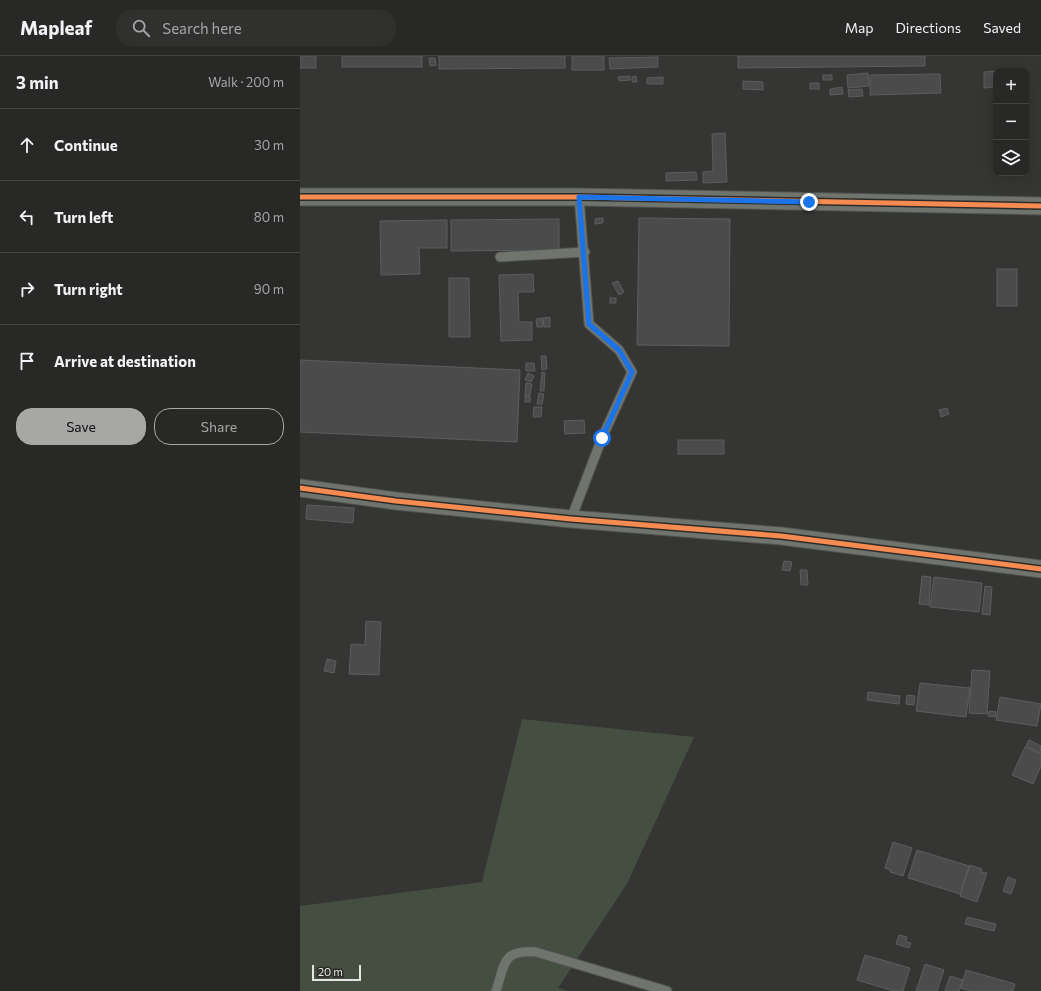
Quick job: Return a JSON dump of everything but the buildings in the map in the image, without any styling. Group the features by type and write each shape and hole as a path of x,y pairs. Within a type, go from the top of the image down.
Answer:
{"street":[{"path":"300,197 579,197 1041,206"},
{"path":"300,488 404,502 571,519 781,536 1041,569"}],"lane":[{"path":"571,519 602,438 632,372 619,350 589,324 585,252 579,197"},
{"path":"500,256 585,252"},
{"path":"496,991 505,962 509,956 516,952 524,951 536,952 667,991"}],"green space":[{"path":"522,719 694,737 627,884 558,988 569,991 300,991 300,906 482,882"}],"cycle path":[{"path":"300,197 579,197 1041,206"},
{"path":"300,488 396,501 571,519 781,536 1041,569"}],"route":[{"path":"602,438 632,372 619,350 589,324 585,252 579,197 809,202"}]}
